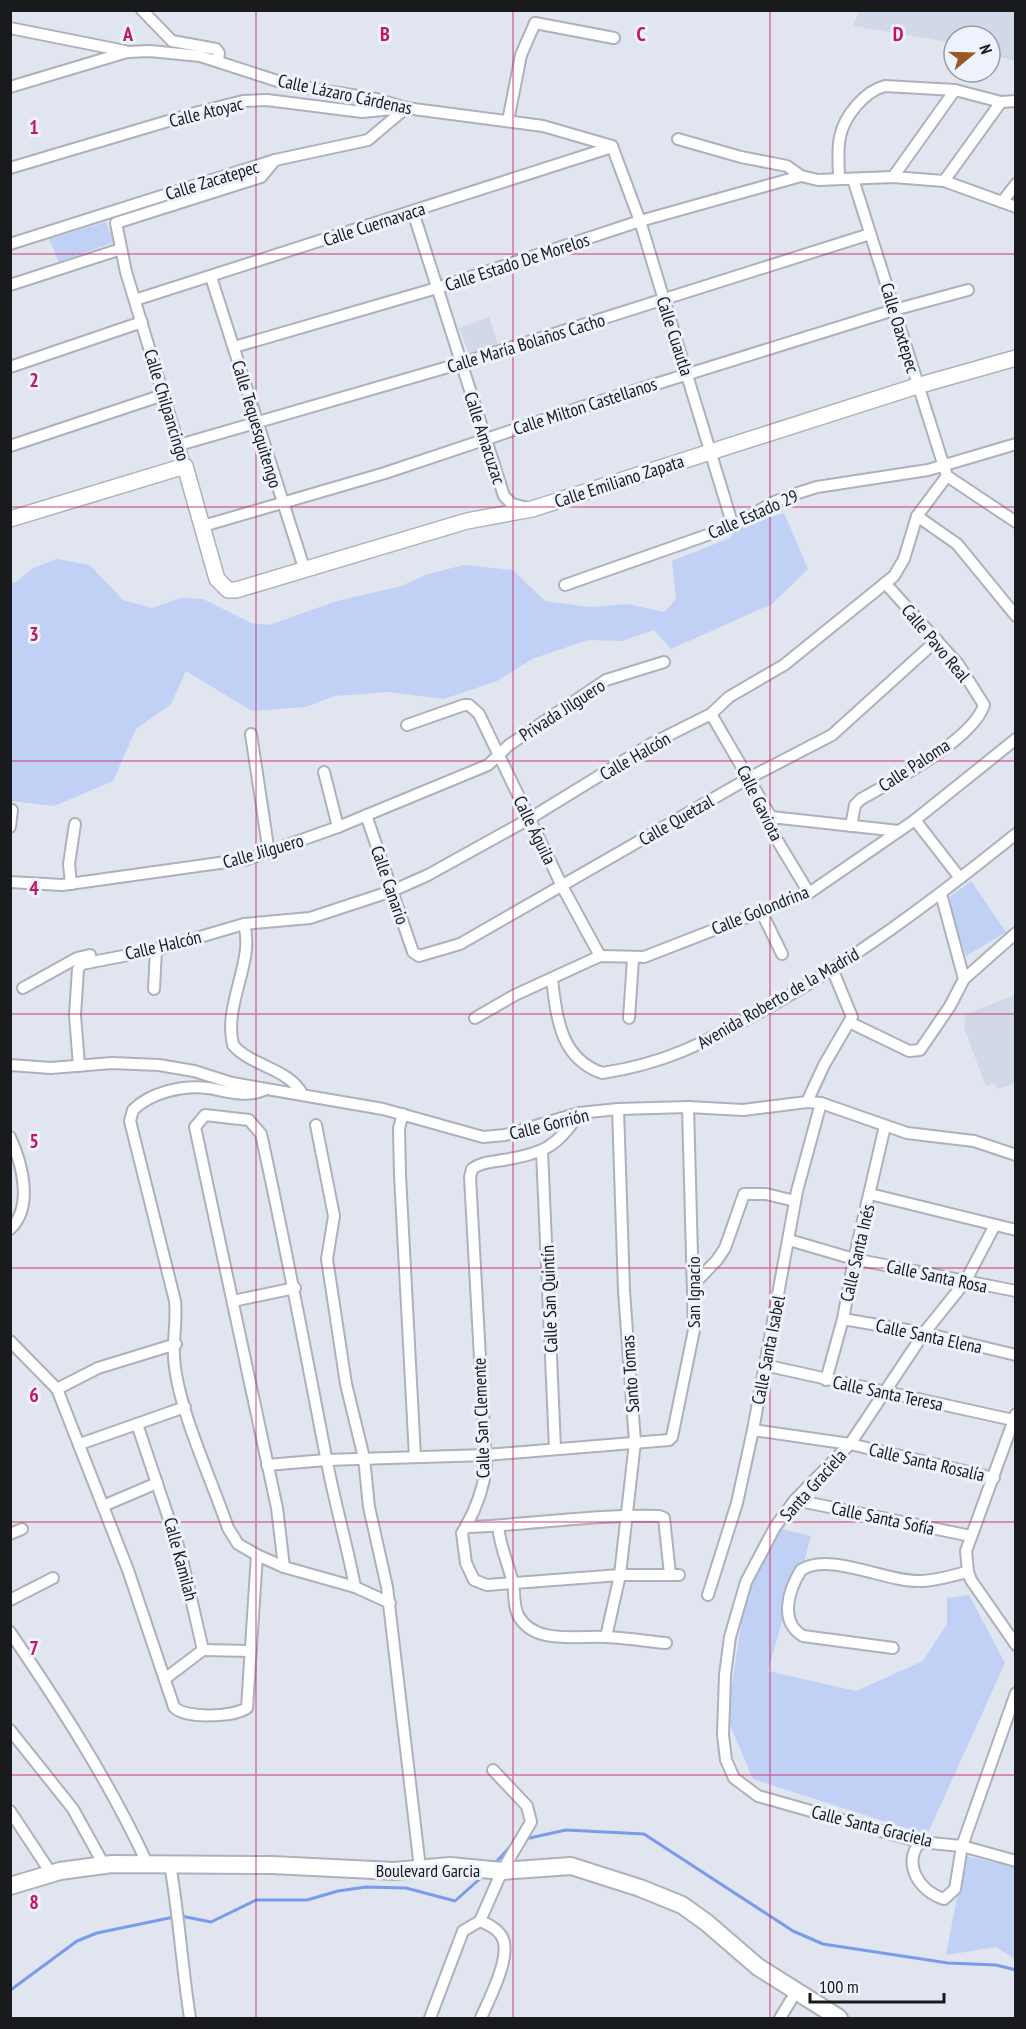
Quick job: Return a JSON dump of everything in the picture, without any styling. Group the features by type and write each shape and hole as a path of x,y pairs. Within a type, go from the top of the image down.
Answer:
{"main road":[{"name":"Boulevard Garcia","path":"10,1886 51,1873 104,1865 147,1863 394,1871 450,1866 502,1871 570,1866 661,1897 694,1912 752,1962 840,2019"}],"street":[{"path":"142,10 171,41 216,49 219,53 218,60"},
{"path":"508,121 521,55 535,23 614,39"},
{"path":"10,28 127,52"},
{"name":"Calle Lázaro Cárdenas","path":"10,87 127,52 150,51 218,60 290,85 376,99 406,108 543,126 612,146"},
{"path":"839,179 840,136 850,115 869,93 885,86 955,90 1001,102 1016,101"},
{"path":"893,177 955,90"},
{"name":"Calle Atoyac","path":"10,168 195,113 243,102 267,100 362,112 406,108"},
{"path":"944,181 1001,102"},
{"name":"Calle Zacatepec","path":"10,244 275,160 368,140 406,108"},
{"path":"678,139 741,157 788,166 801,176 818,180 893,177 944,181 1016,207"},
{"name":"Calle Cuernavaca","path":"135,300 612,146"},
{"name":"Calle Cuautla","path":"612,146 640,221 733,526"},
{"name":"Calle Chilpancingo","path":"222,585 217,579 135,300 116,223 261,177 275,160"},
{"name":"Calle Estado De Morelos","path":"234,347 437,288 640,221 801,176"},
{"name":"Calle Oaxtepec","path":"853,179 917,386 946,471"},
{"path":"1002,202 1016,184"},
{"name":"Calle Amacuzac","path":"413,212 484,438 507,501 532,509"},
{"name":"Calle María Bolaños Cacho","path":"179,445 462,363 870,234"},
{"path":"10,285 121,249"},
{"name":"Calle Tequesquitengo","path":"211,277 281,503 305,571"},
{"name":"Calle Milton Castellanos","path":"203,526 385,473 484,438 687,374 894,310 968,290"},
{"path":"10,367 142,322"},
{"name":"Calle Emiliano Zapata","path":"222,585 228,590 236,590 467,521 532,509 917,386 1016,358"},
{"path":"10,446 163,395"},
{"name":"Calle Estado 29","path":"565,585 733,526 774,502 817,487 946,471 1016,444"},
{"path":"10,519 185,466"},
{"path":"946,471 1016,522"},
{"name":"Calle Halcón","path":"79,1066 75,1015 78,969 82,964 156,949 244,924 277,919 310,918 392,891 444,866 529,819 651,744 711,714 729,697 784,665 885,583 898,570 904,559 916,516 946,471"},
{"path":"916,516 957,544 1016,616"},
{"name":"Calle Pavo Real","path":"885,583 958,664 984,705"},
{"name":"Calle Quetzal","path":"415,955 419,956 460,944 749,778 832,735 937,640"},
{"name":"Privada Jilguero","path":"499,756 509,745 606,680 664,662"},
{"name":"Calle Águila","path":"407,726 469,705 479,714 562,886 600,956"},
{"name":"Calle Paloma","path":"851,826 855,805 861,799 927,760 978,718 984,705"},
{"name":"Calle Gaviota","path":"711,714 771,817 774,835 809,892"},
{"path":"251,734 269,853"},
{"name":"Calle Golondrina","path":"600,956 644,957 809,892 915,820 1016,739"},
{"name":"Calle Jilguero","path":"10,882 72,884 194,867 269,853 488,765 499,756"},
{"path":"324,772 338,827"},
{"path":"10,827 12,810"},
{"name":"Calle Canario","path":"366,815 415,955"},
{"path":"771,817 899,831"},
{"path":"915,820 960,878"},
{"path":"72,884 69,864 75,824"},
{"name":"Avenida Roberto de la Madrid","path":"552,980 562,1038 582,1062 602,1073 673,1057 705,1042 833,971 941,894 1016,834"},
{"path":"941,894 964,979"},
{"path":"761,911 782,954"},
{"path":"244,924 246,943 231,1018 233,1045 250,1059 283,1075 295,1084 303,1095"},
{"path":"851,1023 909,1051 920,1050 944,1016 964,979 1016,933"},
{"path":"154,989 156,949"},
{"path":"23,988 77,958 96,954 108,958"},
{"path":"475,1018 515,995 600,956"},
{"path":"628,1018 633,958"},
{"path":"807,1102 824,1065 851,1023 851,1012 833,971"},
{"name":"Calle Gorrión","path":"10,1065 51,1068 138,1063 159,1065 266,1089 403,1114 483,1137 505,1135 579,1113 618,1109 688,1107 743,1110 807,1102 821,1103 885,1126 925,1136 974,1141 1016,1155"},
{"path":"266,1089 245,1094 188,1088 150,1097 133,1110 130,1121 175,1301 174,1356 185,1407 228,1528 238,1544 284,1567 354,1587 390,1603"},
{"name":"Calle Santa Isabel","path":"708,1595 737,1503 753,1430 795,1201 821,1103"},
{"name":"San Ignacio","path":"635,1442 669,1440 674,1433 694,1330 688,1107"},
{"name":"Santo Tomas","path":"606,1637 620,1575 635,1442 624,1291 618,1109"},
{"name":"Calle San Clemente","path":"579,1113 565,1135 542,1151 484,1163 472,1169 470,1177 481,1414 486,1455 484,1486 461,1540 466,1563 474,1580 487,1585 620,1575 675,1574 664,1518 628,1515"},
{"path":"403,1114 399,1128 400,1175 415,1457"},
{"path":"284,1567 277,1508 195,1127 205,1115 249,1120 261,1134 295,1288 326,1460 344,1528 354,1587"},
{"path":"316,1125 334,1216 327,1259 346,1384 364,1458 369,1507 390,1603 391,1631 409,1758 420,1868"},
{"name":"Calle Santa Inés","path":"826,1380 843,1319 854,1258 885,1126"},
{"path":"10,1137 20,1159 23,1180 22,1210 18,1222 10,1229"},
{"name":"Calle San Quintín","path":"542,1151 555,1448"},
{"path":"694,1284 725,1248 744,1194 766,1194 795,1201"},
{"path":"870,1194 1016,1230"},
{"name":"Santa Graciela","path":"734,1778 726,1760 723,1735 724,1675 730,1637 746,1582 775,1527 795,1500 850,1444 924,1333 965,1282 994,1225"},
{"name":"Calle Santa Rosa","path":"789,1240 854,1258 1016,1291"},
{"path":"233,1301 295,1288"},
{"name":"Calle Santa Elena","path":"843,1319 924,1333 1016,1355"},
{"path":"10,1341 42,1371 57,1389 103,1506 166,1678 174,1707 180,1713 188,1716 244,1711 249,1703 257,1555"},
{"path":"57,1389 98,1368 176,1344"},
{"name":"Calle Santa Teresa","path":"764,1365 826,1380 1014,1417"},
{"path":"80,1444 185,1407"},
{"path":"1014,1417 966,1551 968,1572 982,1598 1016,1645"},
{"name":"Calle Kamilah","path":"137,1424 182,1556 203,1650"},
{"name":"Calle Santa Rosalía","path":"753,1430 850,1444 994,1478"},
{"path":"267,1465 364,1458 486,1455 635,1442"},
{"path":"103,1506 157,1483"},
{"name":"Calle Santa Sofía","path":"795,1500 971,1536"},
{"path":"466,1527 628,1515"},
{"path":"498,1526 499,1544 513,1584 518,1615 533,1629 558,1638 606,1637 666,1643"},
{"path":"10,1534 22,1528"},
{"path":"892,1648 803,1636 795,1631 787,1618 788,1606 796,1578 801,1570 816,1564 836,1565 897,1580 922,1581 968,1572"},
{"path":"10,1600 53,1578"},
{"path":"10,1632 66,1714 147,1863"},
{"path":"166,1678 203,1650 251,1651"},
{"path":"920,1842 914,1850 911,1866 918,1881 936,1896 944,1899 955,1889 962,1846 1016,1693"},
{"path":"10,1730 72,1809 104,1865"},
{"path":"430,2019 463,1931 480,1921 502,1871 531,1822 527,1806 492,1770"},
{"name":"Calle Santa Graciela","path":"734,1778 748,1790 767,1799 920,1842 962,1846 1016,1861"},
{"path":"10,1811 51,1873"},
{"path":"170,1864 179,1916 190,2019"},
{"path":"480,1921 500,1934 506,1947 503,1963 481,2019"},
{"path":"780,2019 796,1992"}],"shaded area":[{"path":"860,10 1015,11 1015,61 1002,57 1002,24 942,24 942,41 853,26"},
{"path":"106,222 114,242 59,262 49,239"},
{"path":"489,317 498,344 469,354 459,328"},
{"path":"784,513 808,569 772,604 671,649 654,630 622,641 588,640 532,659 497,681 444,699 389,692 335,696 305,707 252,711 186,671 171,704 136,729 113,781 54,806 11,801 10,583 16,582 33,568 57,559 90,565 123,600 152,608 180,598 203,599 251,623 269,625 337,601 401,586 428,574 464,565 513,570 545,601 590,607 628,604 664,612 676,599 672,561 730,538 736,527"},
{"path":"971,881 1006,932 966,956 946,900"},
{"path":"1015,995 1015,1083 998,1089 994,1083 986,1087 964,1027 966,1014"},
{"path":"777,1528 811,1536 803,1566 795,1575 768,1671 856,1691 923,1661 947,1624 947,1598 969,1595 1005,1663 927,1835 753,1779 727,1718 745,1598"},
{"path":"965,1856 1015,1867 1015,1959 996,1947 946,1955"}],"waterway":[{"path":"525,1839 566,1830 644,1834 793,1931 823,1944 948,1963 996,1965 1016,1970"},
{"path":"496,1862 511,1846"},
{"path":"181,1916 211,1922 256,1900 307,1900 338,1891 366,1887 406,1888 455,1901 483,1876"},
{"path":"12,1989 77,1941 97,1933 174,1917"}]}
